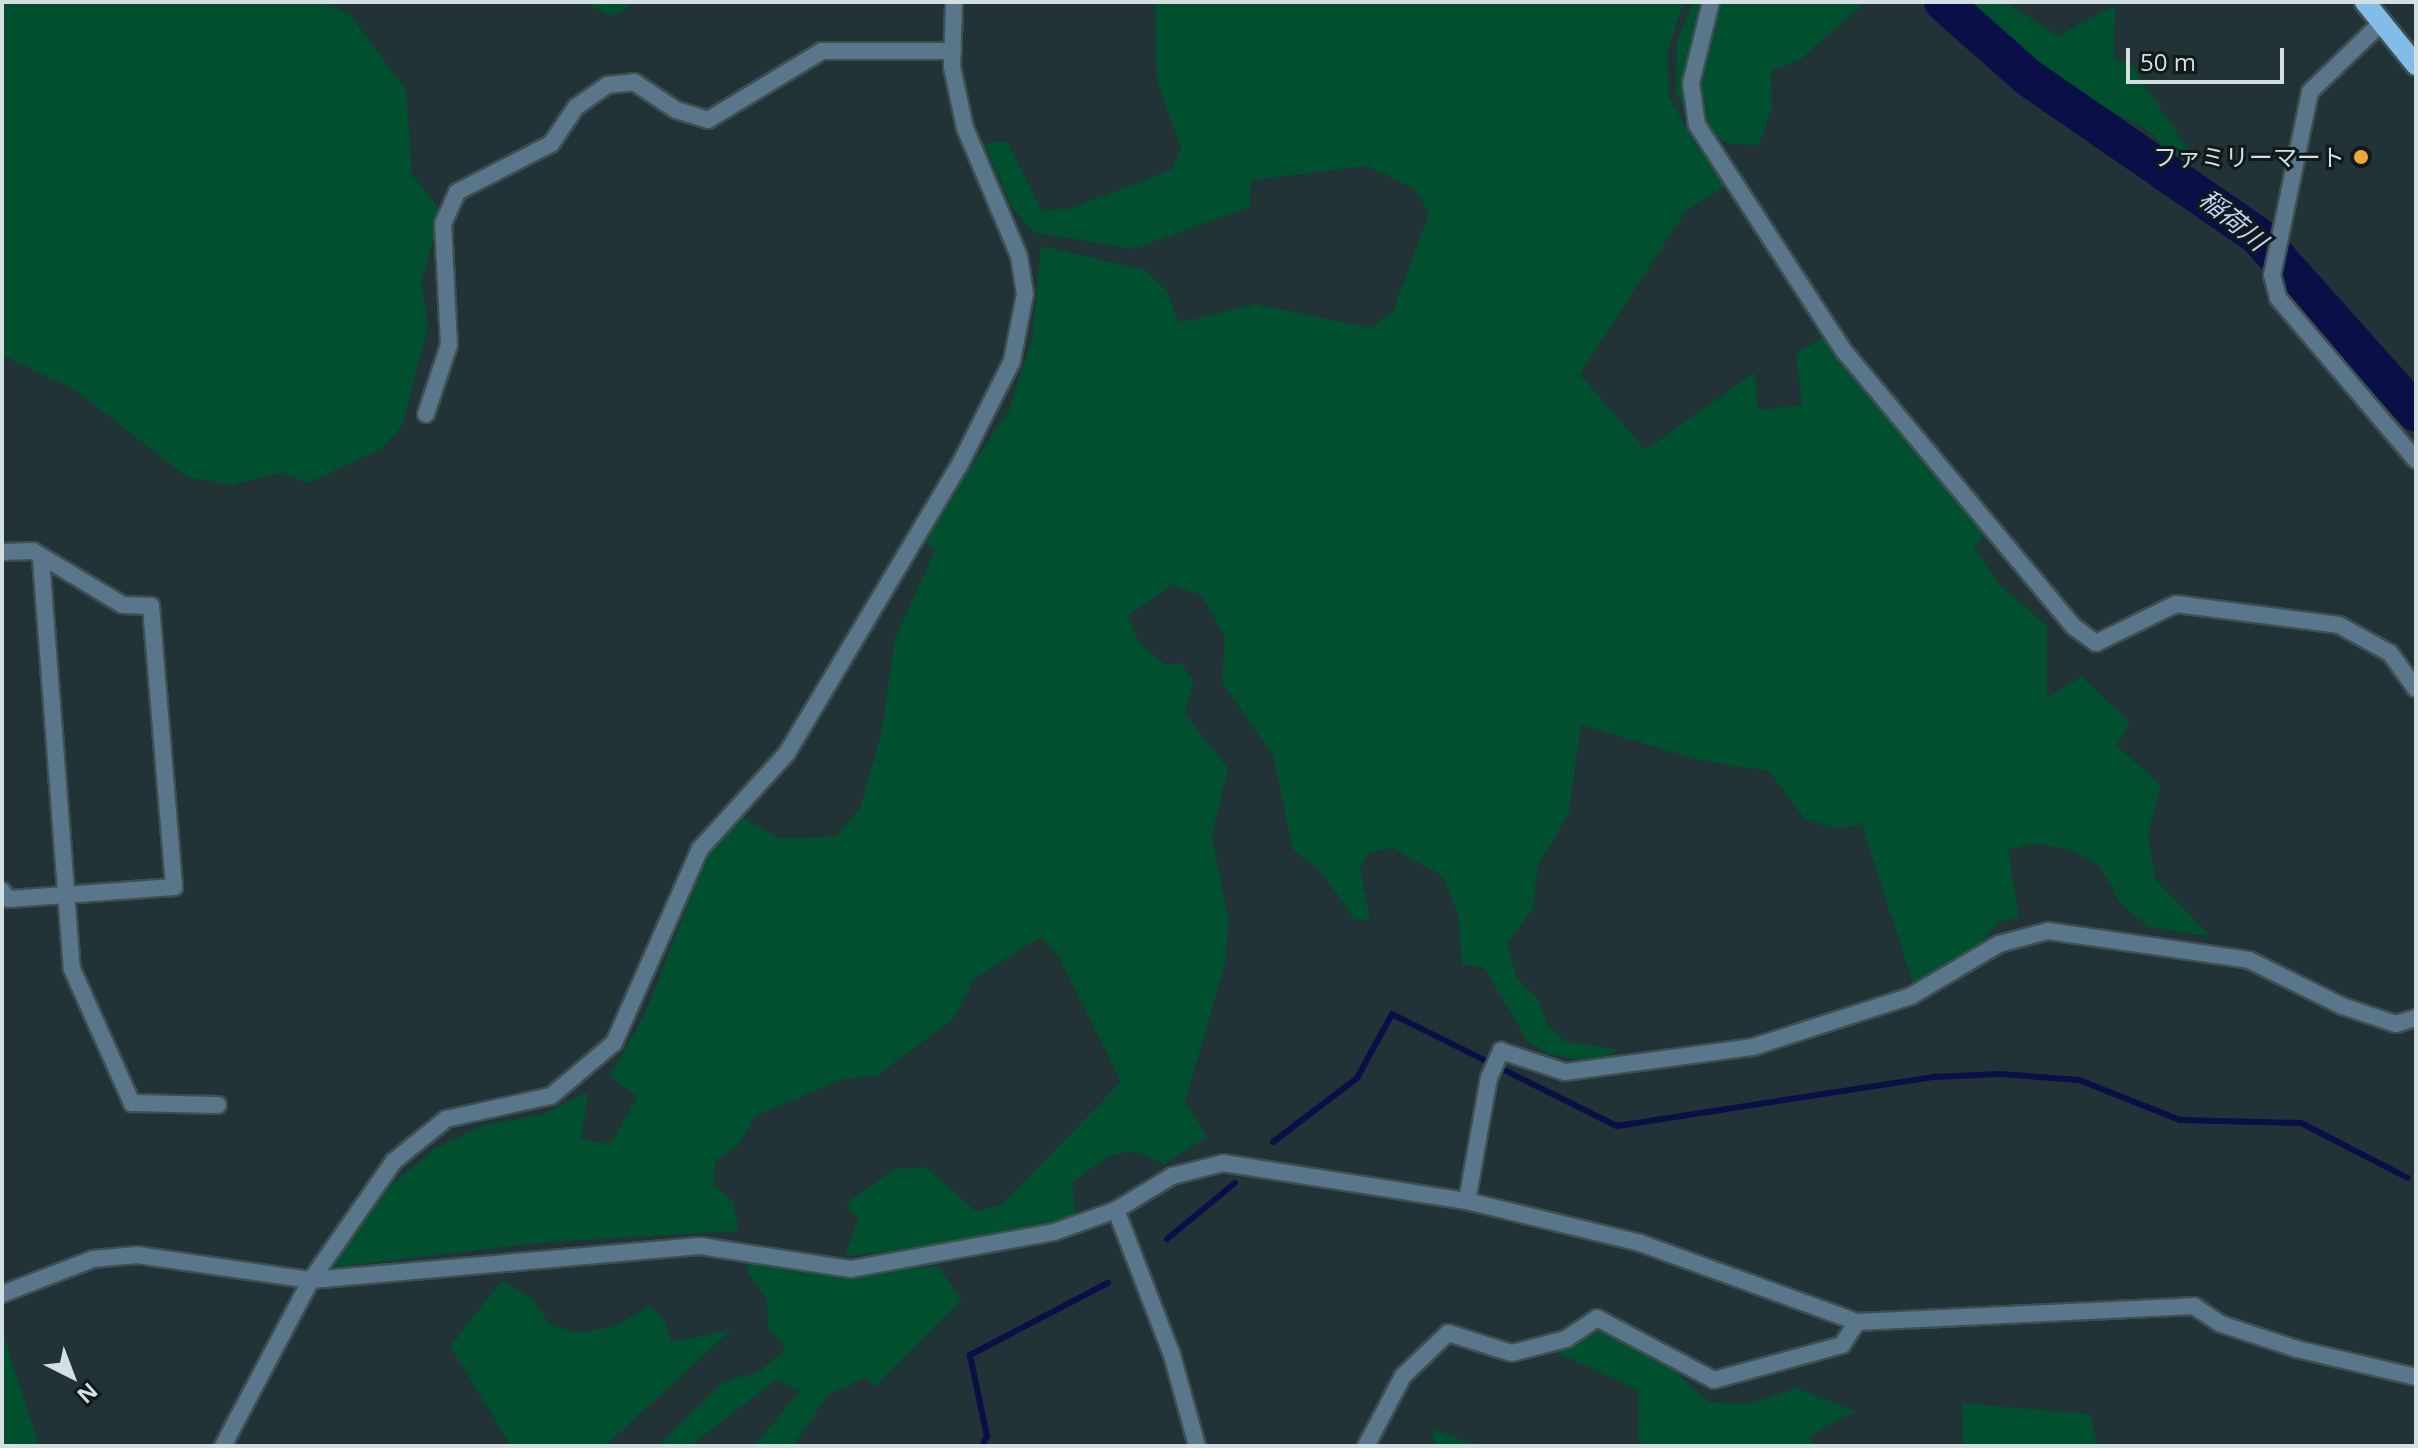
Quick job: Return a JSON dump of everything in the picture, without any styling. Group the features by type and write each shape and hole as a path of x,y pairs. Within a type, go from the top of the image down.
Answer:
{"main road":[{"path":"2365,2 2378,26 2416,65"}],"street":[{"path":"223,1446 311,1280 415,1141 446,1119 551,1096 614,1043 700,849 787,753 959,466 1012,361 1025,294 1022,264 965,128 953,51 954,2"},
{"path":"1711,2 1691,83 1697,125 1844,351 2074,627 2096,643 2176,604 2339,625 2390,653 2416,689"},
{"path":"2378,26 2310,92 2272,275 2278,298 2416,460"},
{"path":"426,414 449,345 443,224 457,192 551,144 576,107 607,85 634,82 676,110 708,120 822,51 953,51"},
{"path":"2,552 33,551 41,559 123,605 151,606 174,887 9,899 2,891"},
{"path":"41,559 72,969 132,1103 218,1105"},
{"path":"1467,1201 1489,1078 1501,1051 1565,1072 1753,1047 1911,996 1999,944 2048,931 2249,960 2342,1006 2396,1024 2416,1018"},
{"path":"2,1294 93,1259 137,1255 311,1280 700,1246 851,1269 969,1252 1116,1210 1151,1185 1223,1163 1467,1201 1683,1255 1857,1322 2194,1306 2221,1324 2297,1349 2416,1377"},
{"path":"1116,1210 1172,1355 1197,1446"},
{"path":"1366,1446 1403,1376 1448,1333 1512,1353 1566,1339 1597,1318 1714,1380 1842,1345 1857,1322"}],"green space":[{"path":"2,2 321,2 350,14 406,90 412,175 442,212 421,282 428,325 403,424 383,448 308,483 280,473 232,485 187,477 75,390 2,355"},
{"path":"586,2 628,2 629,6 611,17"},
{"path":"1155,2 1684,2 1667,52 1669,97 1699,150 1746,174 1686,210 1580,374 1645,450 1755,372 1758,410 1802,405 1796,353 1822,338 1993,515 1975,549 1999,584 2047,626 2047,698 2082,676 2130,723 2116,745 2161,785 2148,834 2155,879 2210,936 2148,927 2120,903 2099,865 2071,850 2034,843 2008,850 2019,917 1998,922 1958,973 1913,983 1862,825 1832,828 1804,819 1769,771 1699,760 1581,725 1568,815 1538,865 1533,909 1507,944 1517,979 1536,997 1549,1027 1566,1042 1617,1049 1595,1063 1549,1054 1528,1042 1484,967 1462,965 1458,913 1442,876 1393,848 1369,852 1360,869 1370,921 1354,919 1318,868 1293,850 1273,755 1222,683 1225,636 1201,595 1172,585 1127,616 1141,645 1166,665 1182,663 1193,681 1185,714 1228,768 1212,837 1229,922 1224,968 1185,1101 1207,1137 1164,1164 1134,1151 1109,1156 1072,1183 1076,1219 1000,1242 845,1256 858,1219 845,1204 895,1169 926,1167 976,1211 1001,1205 1121,1082 1059,957 1041,937 975,978 953,1019 878,1075 844,1079 755,1116 740,1143 715,1162 714,1185 734,1203 738,1231 546,1242 334,1267 331,1252 368,1205 434,1149 484,1125 544,1114 588,1092 581,1139 611,1144 637,1096 609,1076 645,1014 708,852 739,816 779,838 836,837 860,808 881,734 895,638 935,551 923,539 1009,410 1032,338 1041,246 1145,270 1167,291 1179,323 1255,304 1371,328 1393,311 1429,214 1414,188 1367,166 1251,180 1250,207 1134,249 1033,232 1012,208 984,144 1007,141 1042,211 1072,208 1171,170 1181,149 1156,77"},
{"path":"1693,2 1865,2 1800,60 1771,70 1772,106 1759,145 1730,144 1689,123 1676,91 1677,41"},
{"path":"1926,2 2006,2 2058,36 2115,5 2114,58 2131,64 2191,154 2175,159 2149,131 2101,105 2030,95"},
{"path":"747,1255 867,1273 938,1266 962,1300 874,1388 867,1377 829,1394 793,1446 754,1446 800,1391 776,1380 690,1446 658,1446 723,1382 758,1372 786,1349 768,1327 767,1300 747,1272"},
{"path":"501,1281 531,1297 549,1324 578,1333 615,1326 650,1306 666,1322 671,1342 731,1330 605,1446 511,1446 450,1346"},
{"path":"1608,1328 1664,1362 1709,1402 1749,1404 1796,1388 1855,1411 1809,1436 1816,1446 1639,1446 1638,1390 1556,1352"},
{"path":"2,1329 38,1443 36,1446 2,1446"},
{"path":"1962,1403 2090,1414 2098,1446 1963,1446"},
{"path":"1433,1429 1470,1443 1534,1446 1434,1446"}],"waterway":[{"name":"稲荷川","path":"1943,2 2029,78 2258,236 2416,413"},
{"path":"1273,1142 1357,1078 1392,1014 1617,1126 1934,1077 2000,1074 2079,1080 2180,1120 2301,1123 2408,1178"},
{"path":"1167,1239 1235,1183"},
{"path":"982,1446 987,1436 970,1355 1108,1283"}],"place":[{"name":"ファミリーマート","path":"2361,157"}]}
